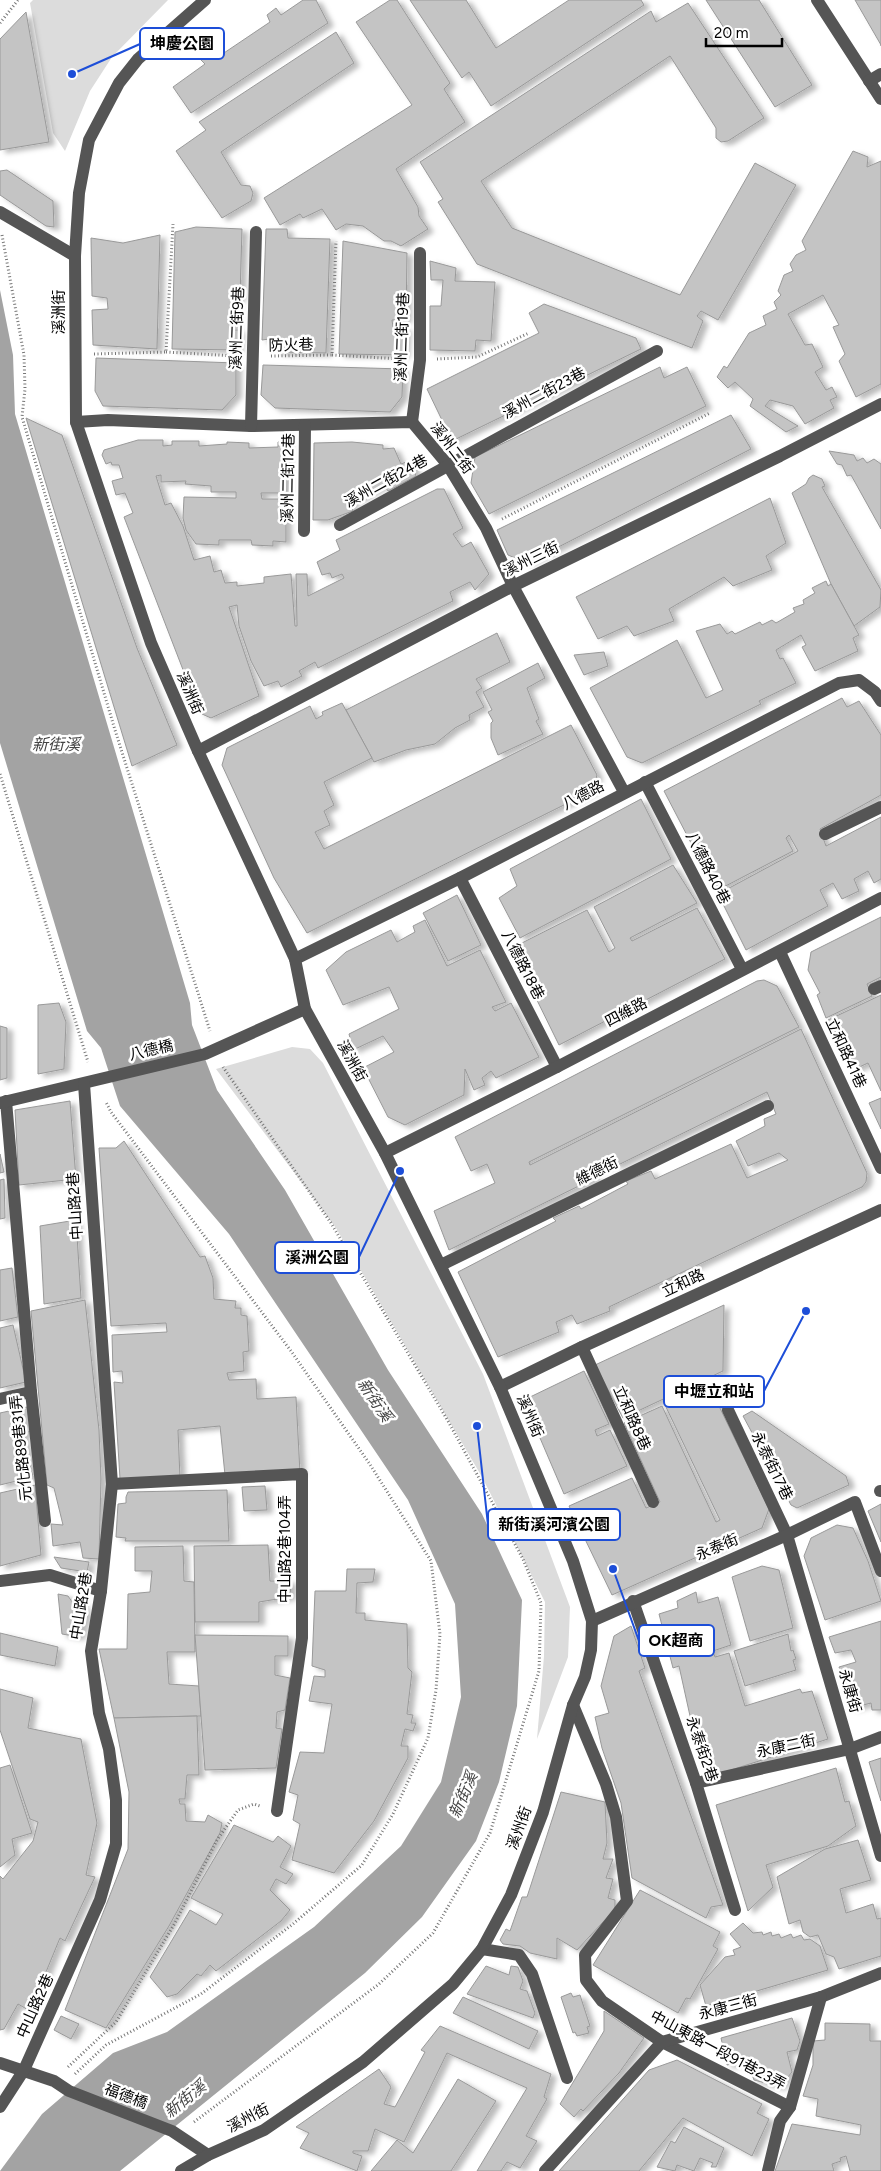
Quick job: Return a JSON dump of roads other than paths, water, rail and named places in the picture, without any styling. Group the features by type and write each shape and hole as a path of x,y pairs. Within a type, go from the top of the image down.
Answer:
{"street":[{"name":"溪洲街","path":"205,0 138,59 119,83 89,140 79,193 75,256 76,422 151,642 198,751 295,959 305,1009 385,1153 500,1387"},
{"path":"817,0 881,99"},
{"path":"869,81 881,74"},
{"path":"0,212 75,256"},
{"name":"溪州二街9巷","path":"251,426 256,232"},
{"name":"溪州二街19巷","path":"412,422 420,360 420,253"},
{"name":"溪州二街23巷","path":"447,464 657,351"},
{"name":"溪州三街","path":"198,751 513,586 780,456 881,404"},
{"name":"溪州二街","path":"76,422 108,420 251,426 412,422 447,464 486,528 513,586 624,792"},
{"name":"溪州二街12巷","path":"304,531 305,425"},
{"name":"溪州二街24巷","path":"340,525 447,464"},
{"name":"八德路","path":"295,959 460,878 839,683 859,680 875,692 881,701"},
{"name":"八德路40巷","path":"645,782 742,970"},
{"path":"825,834 881,807"},
{"name":"八德路18巷","path":"460,878 557,1067"},
{"name":"四維路","path":"385,1153 557,1067 881,898"},
{"name":"立和路41巷","path":"780,952 881,1168"},
{"name":"八德橋","path":"3,1102 84,1084 210,1051 305,1009"},
{"name":"中山路2巷","path":"0,2107 24,2070 100,1900 116,1844 116,1800 109,1749 99,1713 91,1651 101,1591 112,1484 84,1084"},
{"name":"元化路89巷31弄","path":"3,1102 45,1521"},
{"name":"維德街","path":"441,1265 768,1106"},
{"name":"立和路","path":"500,1387 582,1347 881,1210"},
{"name":"立和路8巷","path":"582,1347 653,1502"},
{"name":"溪州街","path":"181,2171 208,2155 264,2130 363,2062 453,1984 482,1949 512,1895 543,1812 573,1705 585,1677 591,1650 592,1621 573,1561 500,1387"},
{"path":"0,1399 31,1392"},
{"name":"永泰街17巷","path":"728,1410 787,1535"},
{"name":"中山路2巷104弄","path":"112,1484 302,1474 302,1638 277,1811"},
{"name":"永泰街","path":"592,1621 633,1601 787,1535 855,1502 881,1571"},
{"name":"永康街","path":"787,1535 881,1856"},
{"path":"0,1581 50,1575 101,1591"},
{"name":"永泰街2巷","path":"633,1601 696,1783 735,1910"},
{"name":"中山東路一段91巷23弄","path":"573,1705 606,1784 616,1817 627,1901 585,1955 586,1980 602,2001 662,2042 790,2107"},
{"name":"永康二街","path":"696,1783 850,1749 881,1737"},
{"path":"482,1949 519,1954 532,1974 567,2078"},
{"name":"永康三街","path":"662,2042 821,1997 881,1973"},
{"path":"768,2171 780,2121 790,2107 821,1997"},
{"path":"545,2171 662,2042"},
{"name":"福德橋","path":"0,2063 54,2081 69,2091 174,2132 208,2155"}],"water":[{"name":"新街溪","path":"0,290 13,355 15,414 190,1003 192,1025 217,1090 285,1190 388,1370 482,1514 522,1600 517,1706 499,1782 476,1841 422,1917 365,1973 120,2171 0,2171 42,2114 113,2053 167,2032 314,1927 401,1846 441,1782 461,1697 455,1604 408,1500 229,1234 120,1106 101,1048 87,1031 0,743"}],"place":[{"name":"坤慶公園","path":"72,74"},
{"name":"溪洲公園","path":"400,1171"},
{"name":"中壢立和站","path":"806,1311"},
{"name":"新街溪河濱公園","path":"477,1426"},
{"name":"OK超商","path":"613,1569"}]}
